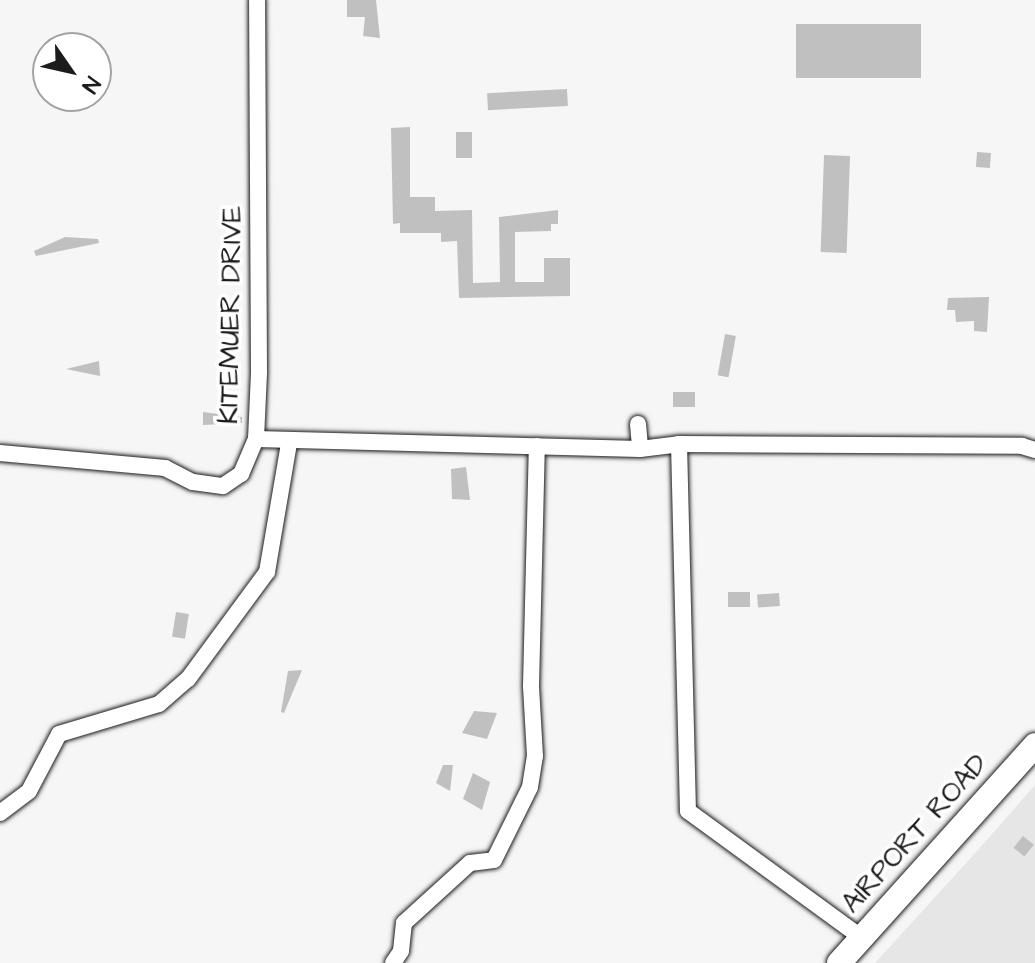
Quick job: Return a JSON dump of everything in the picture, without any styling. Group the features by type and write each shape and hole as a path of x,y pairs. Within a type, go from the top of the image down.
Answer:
{"street":[{"name":"KITEMUER DRIVE","path":"257,0 256,439 289,443 640,449 679,444 1034,448"},
{"path":"638,424 640,449"},
{"path":"0,453 137,464 223,486 241,474 256,439"},
{"path":"0,813 29,791 59,734 159,704 188,679 267,572 289,443"},
{"path":"679,444 688,811 862,938"},
{"path":"393,963 401,951 404,923 470,863 494,860 530,787 535,756 531,686 537,446"},
{"name":"AIRPORT ROAD","path":"839,963 1035,745"}],"shaded area":[{"path":"1035,785 1035,963 875,963 978,850"}],"building":[{"path":"347,0 376,0 380,38 363,36 365,17 347,17"},
{"path":"796,24 921,24 921,78 796,78"},
{"path":"567,89 568,106 488,110 487,93"},
{"path":"410,127 410,197 435,197 435,211 472,210 473,283 500,282 499,217 558,210 558,224 551,224 551,231 515,232 515,282 544,282 544,258 570,258 570,296 459,298 457,241 441,242 441,233 400,233 400,223 393,224 391,128"},
{"path":"456,132 472,132 472,158 456,158"},
{"path":"977,152 991,153 990,168 976,167"},
{"path":"824,155 850,156 847,253 821,252"},
{"path":"65,237 98,239 99,243 36,256 34,251"},
{"path":"989,297 987,332 974,331 974,321 956,322 955,310 947,310 948,298"},
{"path":"725,334 736,336 729,377 718,375"},
{"path":"99,361 100,376 66,369"},
{"path":"673,392 695,392 695,407 673,407"},
{"path":"203,412 242,417 242,423 203,425"},
{"path":"466,467 470,500 452,499 451,469"},
{"path":"728,592 750,592 750,607 728,607"},
{"path":"779,593 780,606 758,608 757,595"},
{"path":"176,612 189,614 185,639 172,637"},
{"path":"302,670 284,713 281,712 288,671"},
{"path":"474,711 497,713 487,739 462,733"},
{"path":"443,765 453,765 450,791 436,783"},
{"path":"473,773 490,782 482,810 463,799"},
{"path":"1023,836 1034,845 1024,856 1014,848"}]}
